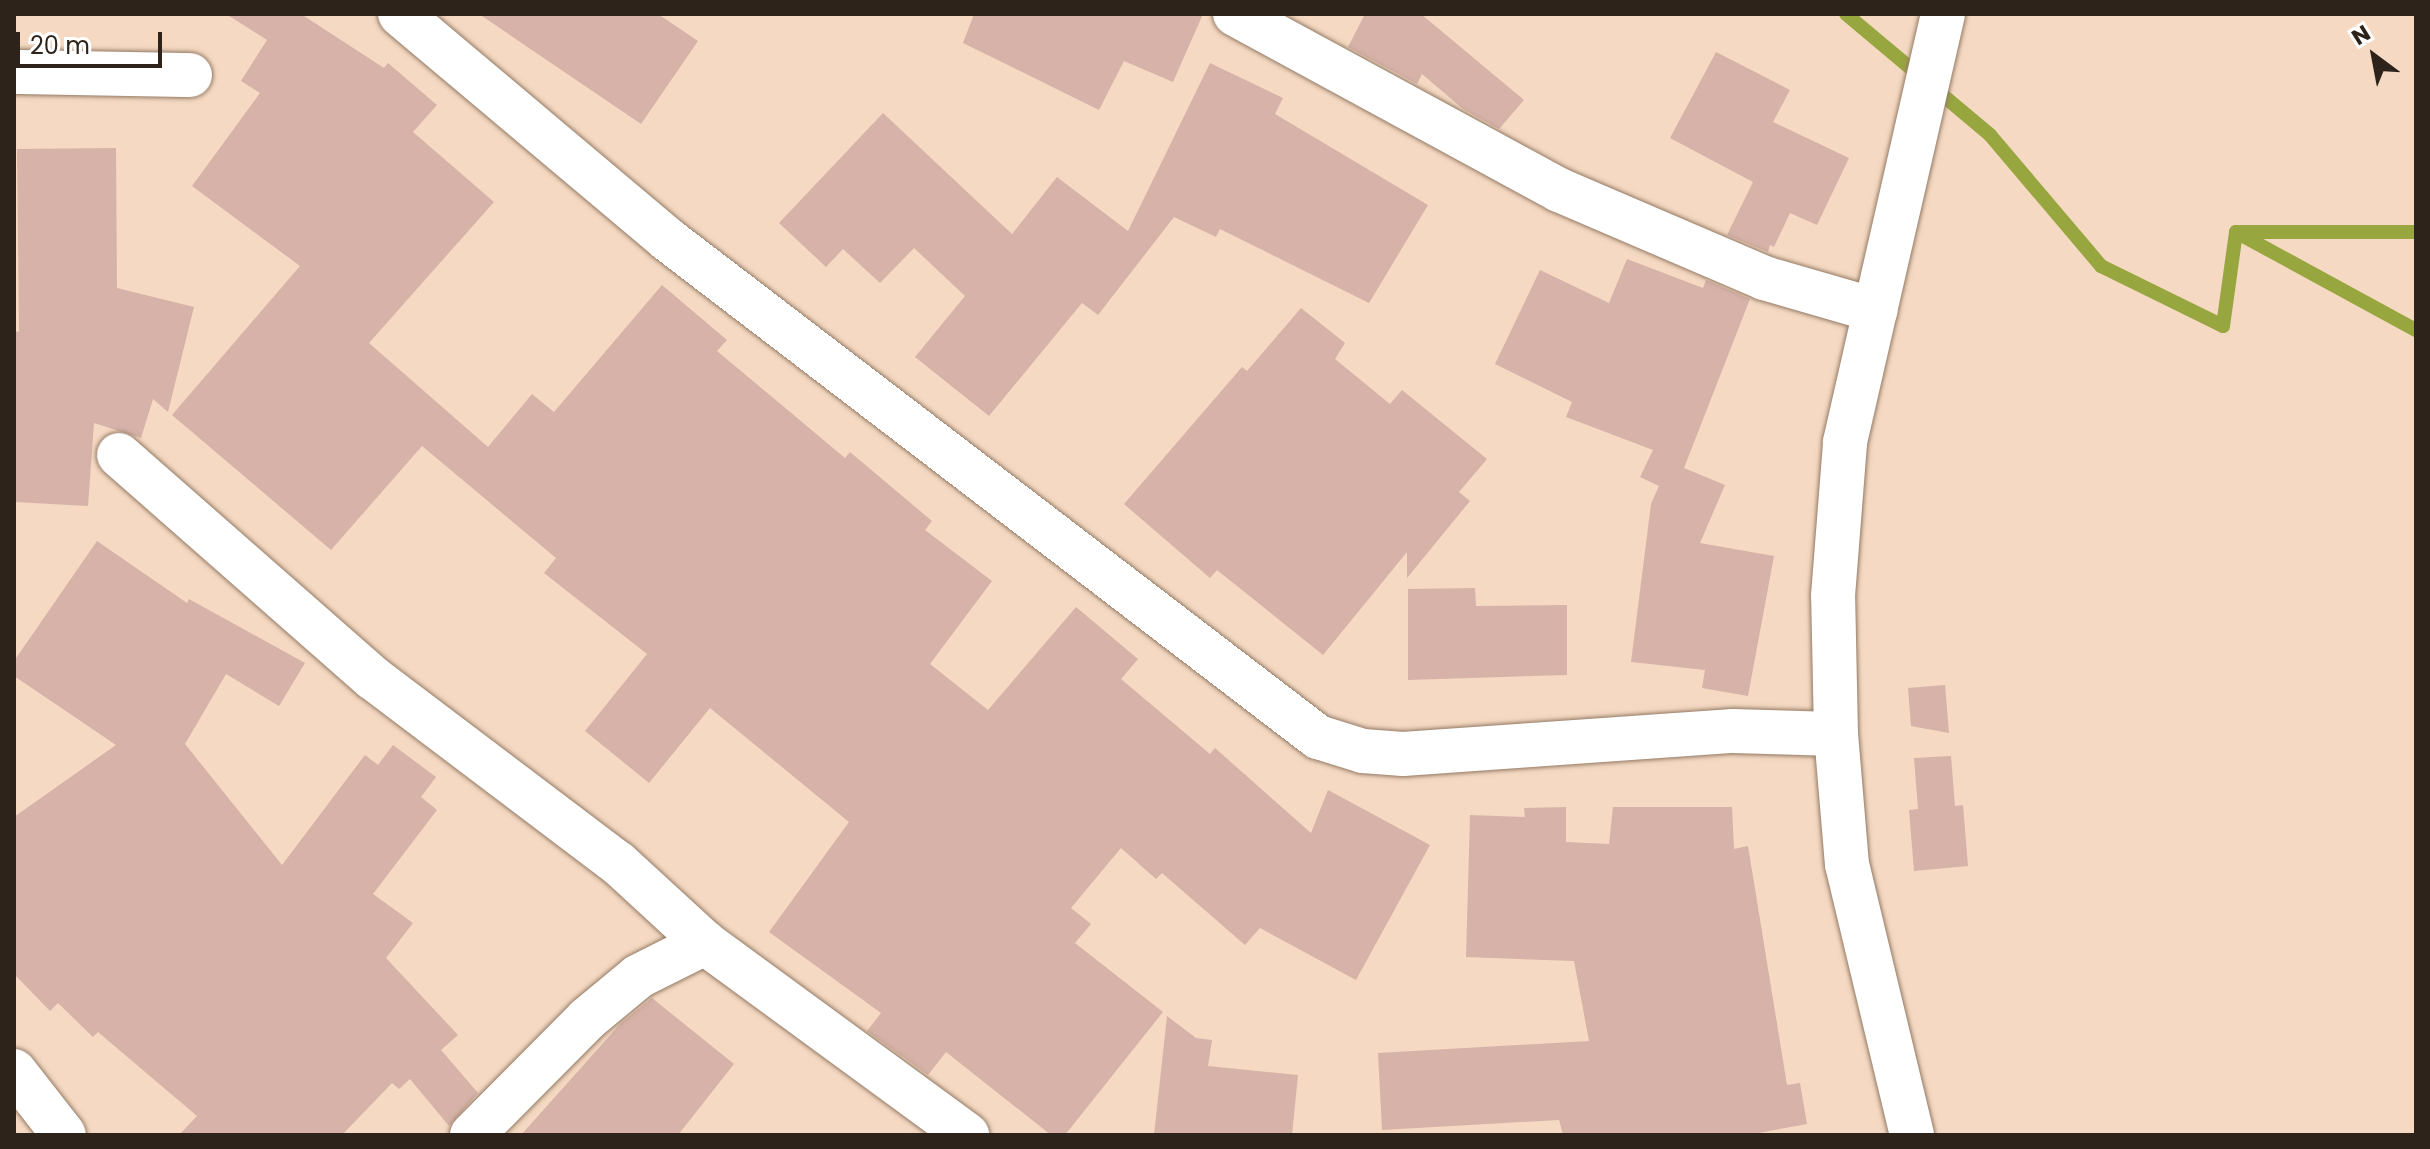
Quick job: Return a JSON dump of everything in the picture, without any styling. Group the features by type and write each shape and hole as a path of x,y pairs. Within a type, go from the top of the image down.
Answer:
{"street":[{"path":"400,14 667,239 1318,737 1363,751 1403,754 1733,731 1836,734"},
{"path":"1235,14 1559,190 1764,278 1875,310"},
{"path":"1912,1135 1847,865 1836,734 1833,596 1845,442 1943,14"},
{"path":"14,72 190,75"},
{"path":"119,455 373,678 618,863 705,943 967,1135"},
{"path":"472,1135 587,1019 639,976 705,943"},
{"path":"14,1071 64,1135"}],"building":[{"path":"226,14 301,14 384,68 388,63 437,105 413,132 494,202 369,343 488,447 532,394 554,412 662,285 727,340 717,351 845,458 850,452 932,521 925,530 992,581 930,664 988,710 1076,607 1138,659 1121,679 1210,754 1215,748 1311,833 1328,790 1430,845 1356,980 1260,928 1245,945 1162,873 1156,879 1121,848 1071,908 1091,924 1075,943 1163,1012 1065,1135 1051,1135 946,1052 928,1075 867,1031 881,1013 769,932 849,822 710,708 649,783 585,731 647,654 544,573 556,558 422,446 331,550 172,415 300,266 192,186 260,93 241,81 267,40"},
{"path":"479,14 658,14 698,41 641,124"},
{"path":"974,14 1203,14 1173,82 1124,61 1099,110 963,43"},
{"path":"1365,14 1421,14 1524,100 1499,129 1463,109 1422,74 1417,84 1348,47"},
{"path":"1716,52 1790,90 1773,122 1849,158 1817,225 1790,213 1774,247 1770,245 1768,252 1727,235 1753,182 1670,138"},
{"path":"1210,63 1283,98 1275,114 1428,205 1369,303 1220,229 1216,237 1174,217 1098,315 1082,303 989,416 915,357 965,296 914,248 880,283 843,249 826,267 779,223 883,113 1012,234 1057,177 1128,231"},
{"path":"116,148 117,288 194,307 168,412 153,399 141,438 94,423 88,506 14,502 14,331 19,332 17,149"},
{"path":"1627,259 1703,288 1706,280 1750,299 1684,468 1725,485 1700,543 1774,556 1748,696 1702,688 1705,670 1631,662 1651,504 1659,486 1640,477 1653,450 1566,417 1572,402 1495,364 1540,270 1609,303"},
{"path":"1301,308 1345,343 1335,359 1390,404 1402,390 1487,459 1459,492 1470,501 1407,578 1407,552 1323,655 1217,570 1210,578 1124,504 1242,367 1247,371"},
{"path":"97,541 187,603 189,599 305,663 279,706 226,674 185,744 282,865 365,755 378,765 393,745 436,777 421,797 437,810 373,894 413,923 386,958 458,1035 441,1050 478,1093 449,1126 410,1079 399,1089 392,1083 342,1135 179,1135 197,1116 98,1032 93,1037 58,1003 50,1011 14,974 14,817 116,745 14,676 14,661"},
{"path":"1475,588 1476,606 1567,605 1567,675 1408,680 1408,589"},
{"path":"1945,685 1949,733 1911,726 1908,688"},
{"path":"1951,756 1955,806 1963,805 1968,866 1914,871 1909,810 1918,809 1914,758"},
{"path":"1566,807 1566,842 1609,844 1613,807 1732,807 1734,849 1748,846 1787,1085 1800,1083 1807,1124 1747,1135 1563,1135 1559,1120 1382,1130 1378,1053 1589,1041 1574,961 1466,957 1470,815 1525,817 1524,808"},
{"path":"652,998 734,1064 678,1135 521,1135 621,1023"},
{"path":"1167,1016 1196,1038 1212,1040 1208,1066 1298,1075 1292,1135 1154,1135"}],"waterway":[{"path":"1846,14 1990,135 2101,266 2223,326 2236,232 2416,330"},
{"path":"2240,232 2416,232"}]}
